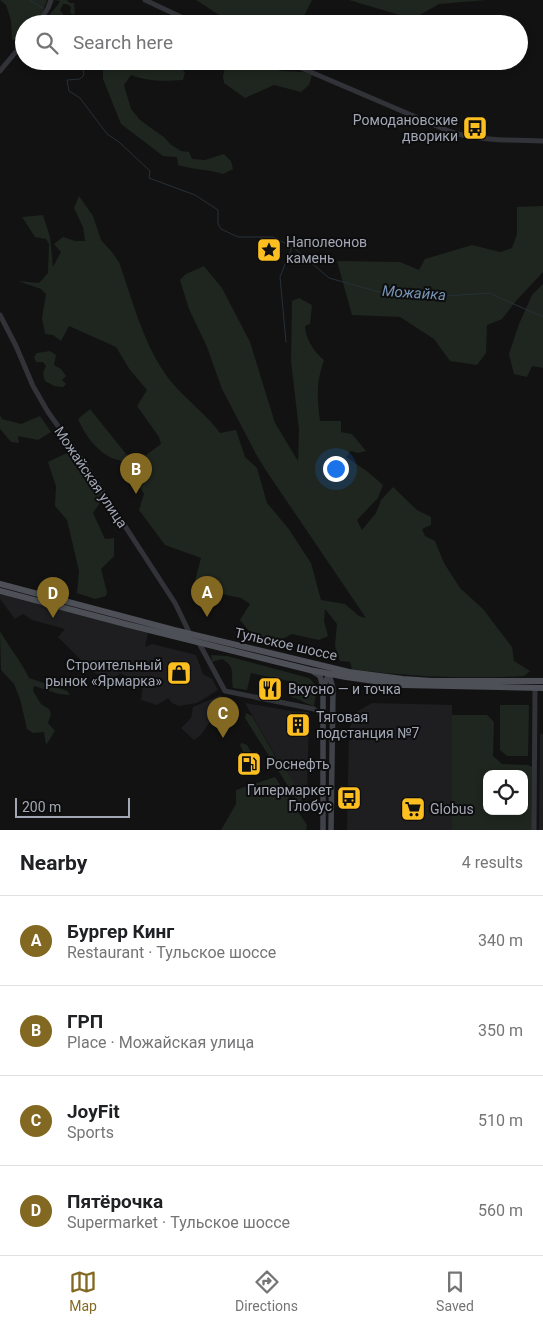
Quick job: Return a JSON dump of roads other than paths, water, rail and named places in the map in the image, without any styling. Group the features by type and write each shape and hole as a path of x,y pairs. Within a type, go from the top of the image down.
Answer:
{"main road":[{"name":"Тульское шоссе","path":"0,584 330,671 346,677 404,685 543,688"},
{"name":"Тульское шоссе","path":"0,590 72,611 310,670 403,680 543,681"},
{"path":"310,670 320,676 323,687 323,830"},
{"path":"323,687 330,671"},
{"path":"330,671 333,688 331,830"},
{"path":"333,688 341,679 346,677"},
{"path":"323,706 333,706"}],"street":[{"path":"44,15 51,0"},
{"path":"145,0 177,15"},
{"path":"0,71 15,53"},
{"path":"307,70 465,136 494,140 543,141"},
{"name":"Можайская улица","path":"0,315 33,386 48,412 80,457 183,618 190,634"},
{"path":"174,630 181,626 183,618"},
{"path":"199,643 226,691 314,709 323,717"},
{"path":"208,658 209,650 215,646"},
{"path":"534,830 536,688"}],"waterway":[{"path":"30,0 42,8"},
{"path":"83,70 84,75 80,79 67,80 69,91 80,98 107,134 119,142 150,171 149,178 195,195 218,210 218,224 221,229 238,237 273,237 292,247 280,277 286,342"},
{"name":"Можайка","path":"293,247 329,278 379,292 433,297 489,293 543,317"}],"place":[{"name":"Ромодановские дворики","path":"475,128"},
{"name":"Наполеонов камень","path":"269,250"},
{"name":"ГРП","path":"136,494"},
{"name":"Бургер Кинг","path":"207,617"},
{"name":"Пятёрочка","path":"53,618"},
{"name":"Строительный рынок «Ярмарка»","path":"179,673"},
{"name":"Вкусно — и точка","path":"270,689"},
{"name":"Тяговая подстанция №7","path":"298,725"},
{"name":"JoyFit","path":"223,738"},
{"name":"Роснефть","path":"249,764"},
{"name":"Гипермаркет Глобус","path":"349,798"},
{"name":"Globus","path":"413,809"}]}
